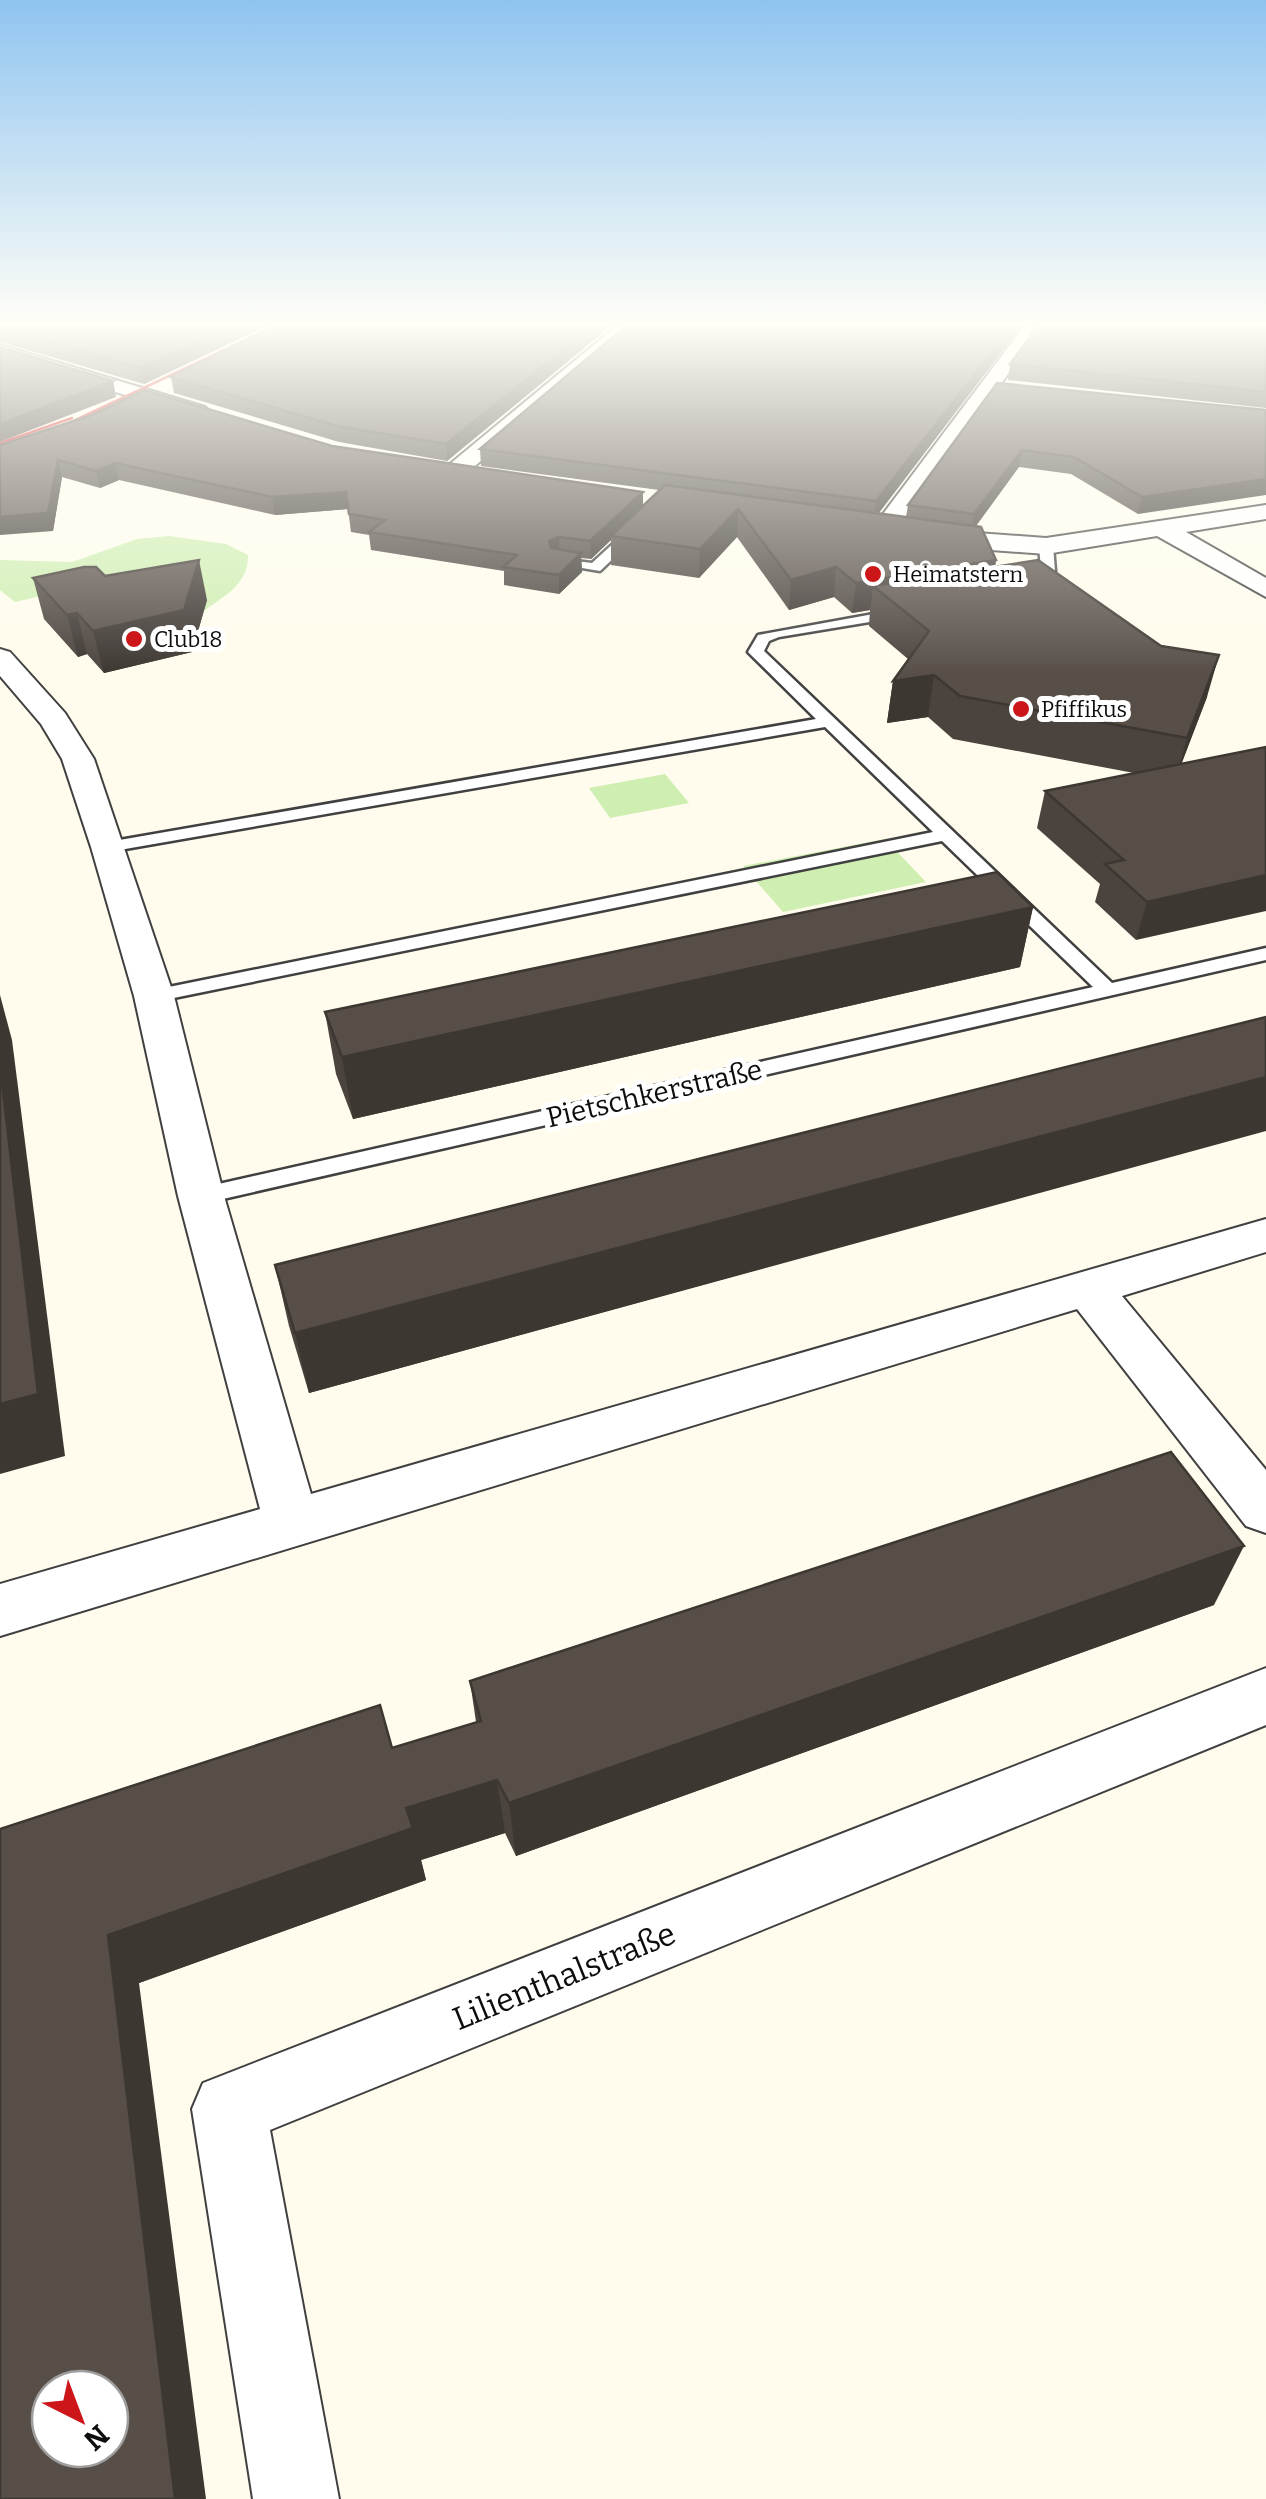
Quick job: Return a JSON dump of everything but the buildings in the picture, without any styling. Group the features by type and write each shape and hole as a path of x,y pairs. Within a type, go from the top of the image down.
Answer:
{"street":[{"path":"482,442 445,471 484,477"},
{"path":"951,442 873,530 966,542 1046,546 1266,512"},
{"path":"1160,528 1266,589"},
{"path":"0,658 54,720 78,759 108,847 154,996 201,1196 291,1522"},
{"path":"0,1610 1266,1235"},
{"path":"1087,1287 1266,1510"},
{"name":"Lilienthalstraße","path":"296,2499 229,2109 1266,1696"}],"lane":[{"path":"559,562 595,568 644,522"},
{"path":"1013,595 1040,590 1049,584 1046,546"},
{"path":"914,611 776,633 757,645 756,652 1108,990"},
{"path":"108,847 826,722"},
{"path":"154,996 945,835"},
{"name":"Pietschkerstraße","path":"201,1196 1266,954"}],"green space":[{"path":"169,536 226,544 248,555 245,574 234,588 204,611 95,584 15,602 0,590 0,560 72,562 137,539"},
{"path":"665,774 689,803 610,818 589,788"},
{"path":"885,839 926,882 783,912 743,866"}],"tram line":[{"path":"0,443 4,442"}],"place":[{"name":"Heimatstern","path":"873,574"},
{"name":"Club18","path":"134,639"},
{"name":"Pfiffikus","path":"1021,709"}]}
